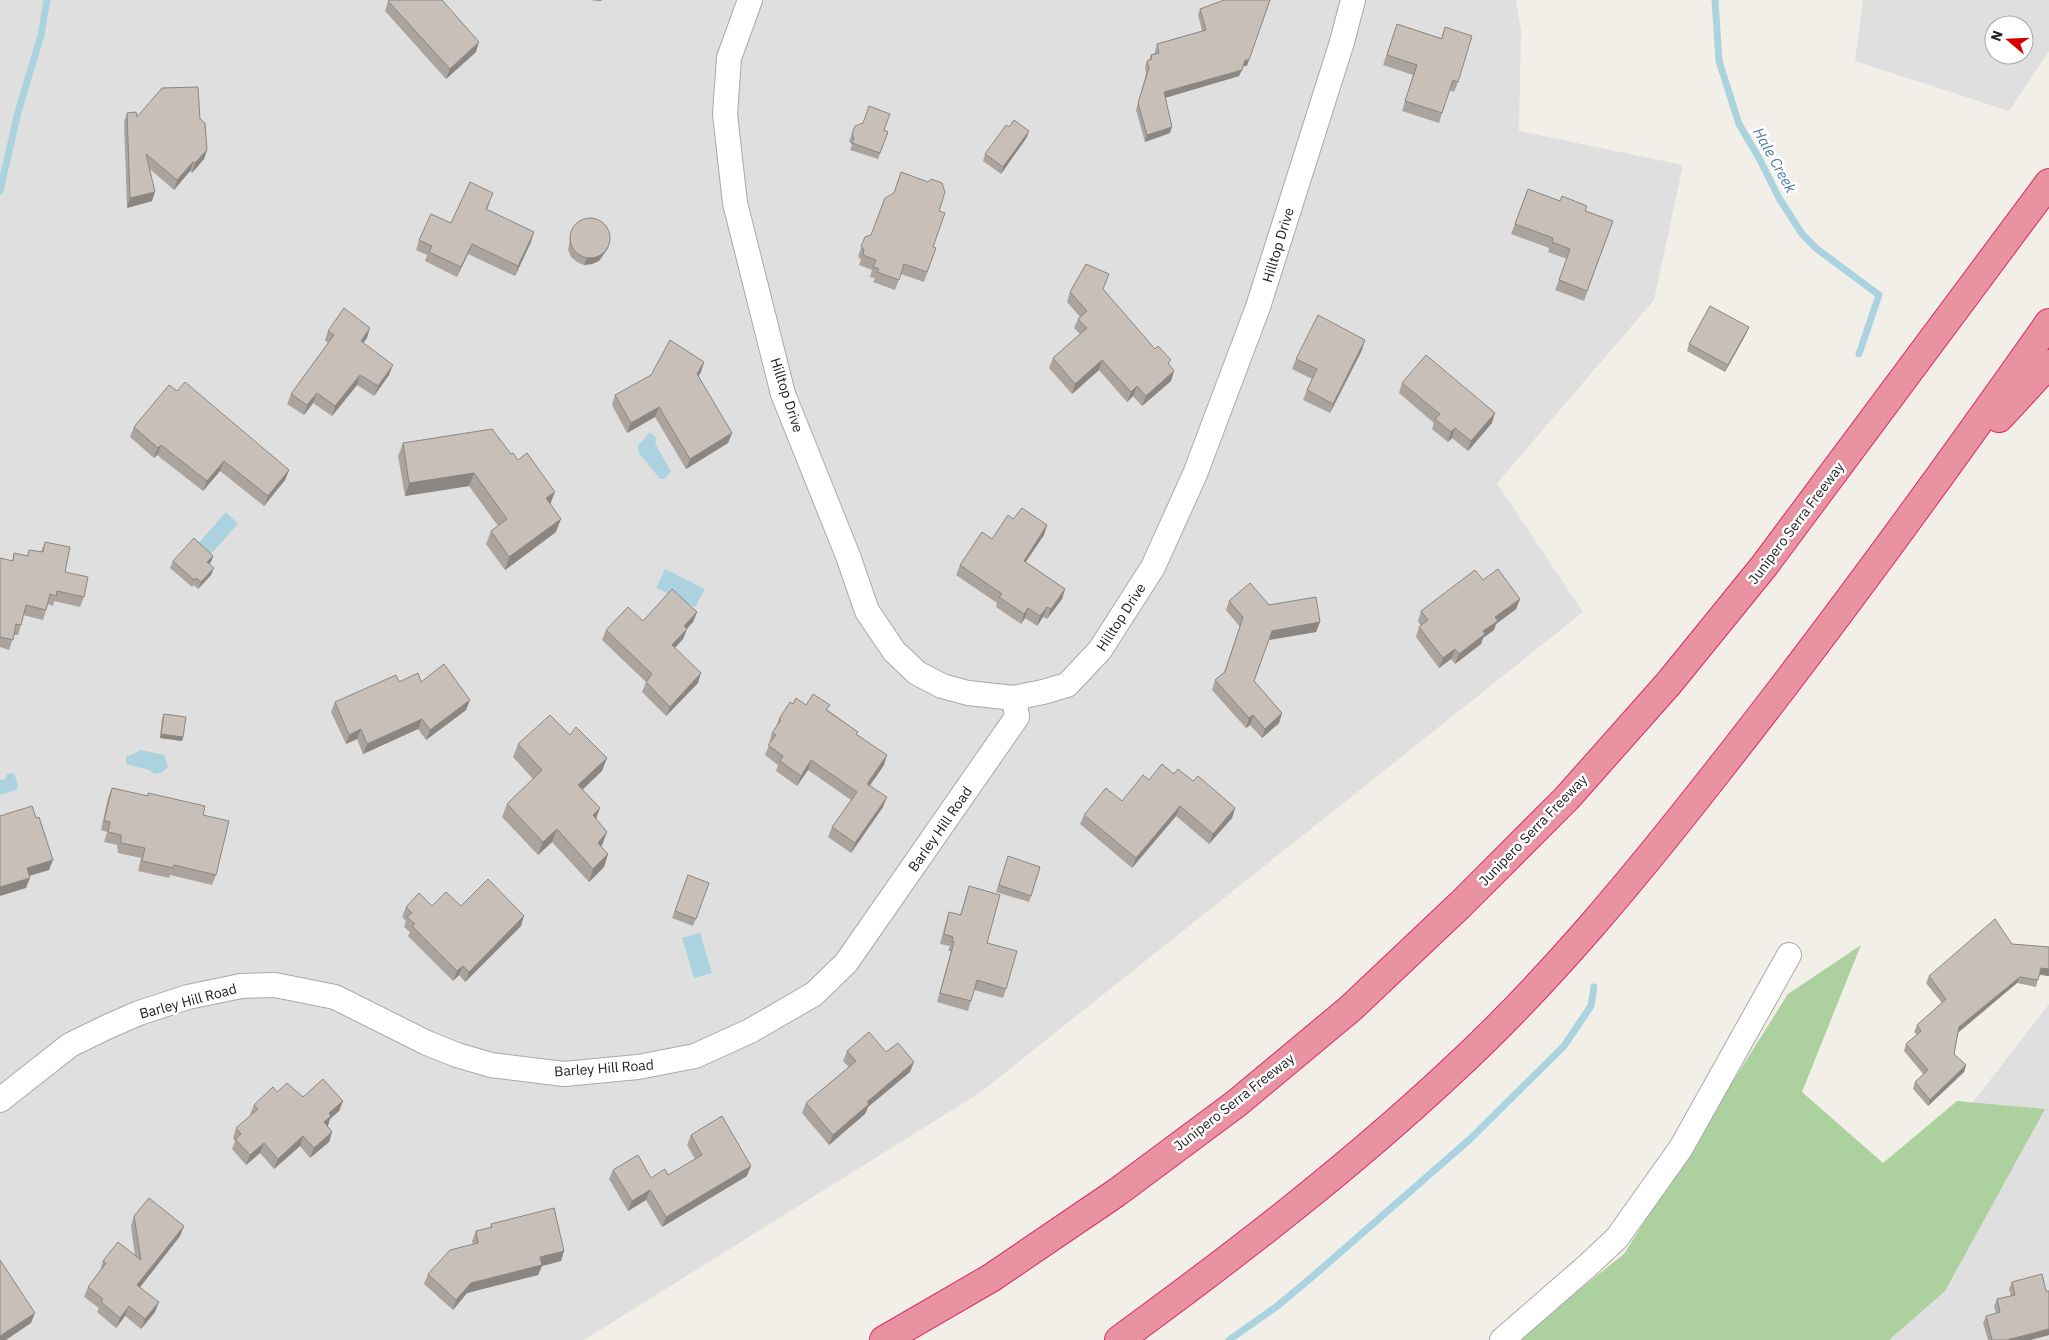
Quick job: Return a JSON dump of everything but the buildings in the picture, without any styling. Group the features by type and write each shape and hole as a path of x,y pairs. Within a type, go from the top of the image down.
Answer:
{"highway":[{"name":"Junipero Serra Freeway","path":"884,1340 991,1278 1116,1193 1237,1103 1351,1008 1462,904 1566,798 1669,684 1764,566 2049,183"},
{"path":"1120,1340 1211,1273 1331,1178 1451,1072 1556,966 1664,840 1740,743 1931,490 2049,323"},
{"path":"1931,490 2049,364"}],"street":[{"name":"Hilltop Drive","path":"750,0 729,58 725,114 735,203 783,394 848,556 867,611 894,651 917,673 942,686 968,693 1014,698 1067,685 1100,650 1153,567 1195,474 1258,307 1342,42 1353,0"},
{"name":"Barley Hill Road","path":"0,1100 70,1046 107,1027 140,1013 180,1000 241,986 275,985 335,997 434,1046 492,1065 515,1069 564,1074 638,1068 695,1056 750,1031 814,994 846,963 1017,717 1014,698"},
{"path":"1502,1340 1617,1238 1681,1148 1790,956"}],"shaded area":[{"path":"0,0 1516,0 1521,31 1519,131 1683,165 1654,300 1497,483 1583,612 981,1092 584,1340 0,1340"},
{"path":"1863,0 2049,0 2049,51 2009,111 1855,61"},
{"path":"2049,1004 2049,1340 1768,1340 1898,1199"}],"green space":[{"path":"1861,945 1802,1092 1883,1163 1957,1101 2045,1109 1945,1291 1889,1340 1516,1340 1624,1254 1788,994"}],"water":[{"path":"650,432 657,438 655,443 671,472 664,479 660,479 639,453 638,446"},
{"path":"226,512 238,524 208,557 196,546"},
{"path":"665,569 705,589 695,607 656,588"},
{"path":"141,750 164,755 168,767 161,773 155,774 147,769 126,763 126,757"},
{"path":"14,773 18,785 16,790 0,795 0,780 6,779 7,774"},
{"path":"700,933 712,973 694,978 682,938"}],"waterway":[{"path":"0,191 18,112 41,35 47,0"},
{"name":"Hale Creek","path":"1715,0 1719,61 1739,124 1779,198 1802,234 1817,249 1879,295 1859,354"},
{"path":"1229,1340 1276,1307 1469,1140 1564,1046 1591,1006 1594,987"}]}
